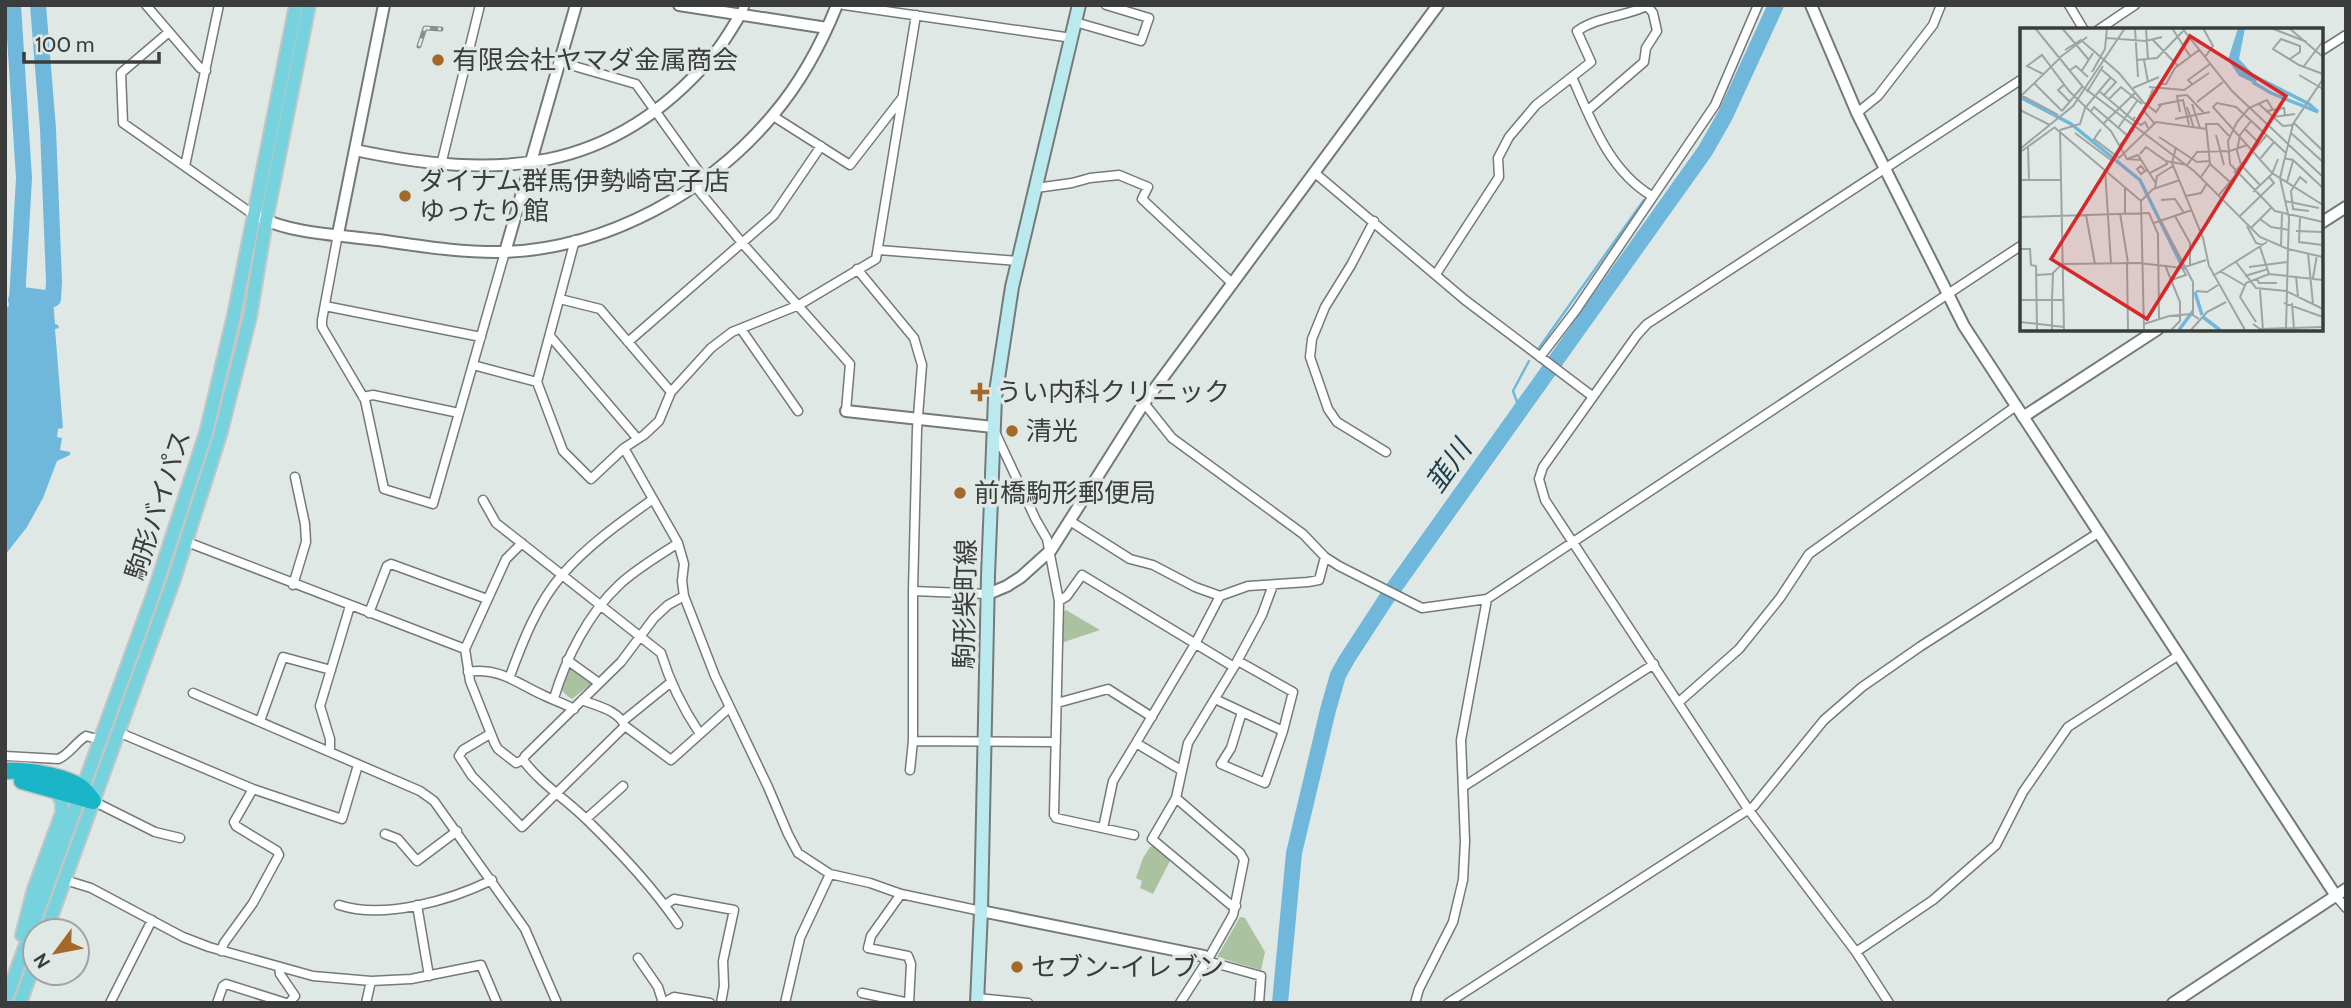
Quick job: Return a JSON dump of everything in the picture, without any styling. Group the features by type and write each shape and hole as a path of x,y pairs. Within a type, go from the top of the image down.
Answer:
{"highway":[{"path":"5,770 37,772 85,796"},
{"path":"5,782 23,781 85,796"}],"main road":[{"name":"駒形バイパス","path":"5,1002 85,796 118,732 187,542 220,435 246,330 260,218 296,5"},
{"name":"駒形バイパス","path":"51,917 65,880 101,740 180,517 206,433 260,218 309,5"},
{"name":"駒形柴町線","path":"977,1000 993,427 1003,341 1018,261 1079,5"},
{"path":"17,970 34,889 62,813 62,802 55,790"}],"street":[{"path":"146,5 200,68 206,71"},
{"path":"185,166 219,5"},
{"path":"384,5 338,234 323,327 363,397 384,489 433,504 576,5"},
{"path":"441,165 480,5"},
{"path":"679,5 743,10 827,28"},
{"path":"169,32 121,74 122,116 126,125 260,218 284,227 435,249 505,251 528,250 575,240 639,217 705,179 734,155 773,116 806,69 837,5"},
{"path":"844,5 1072,37"},
{"path":"1075,22 1141,41 1149,18 1106,5"},
{"path":"913,591 988,594 1021,577 1051,550 1144,403 1438,5"},
{"path":"1542,359 1715,105 1758,5"},
{"path":"1811,5 1857,113 1964,327 2179,655 2341,893 2346,908"},
{"path":"1857,113 1878,96 1933,25 1941,5"},
{"path":"2069,5 2083,28"},
{"path":"2101,28 2135,5"},
{"path":"1436,274 1499,177 1498,158 1502,148 1536,105 1591,62 1577,31 1591,21 1648,6 1653,13 1657,31 1646,48 1644,62 1587,111"},
{"path":"355,150 441,165 492,167 530,163 582,151 611,138 656,111 712,57 743,10"},
{"path":"575,240 537,382 563,451 591,479 624,448 645,435 659,421 671,392 711,348 732,332 799,304 876,259 916,15"},
{"path":"2323,50 2346,35"},
{"path":"559,62 636,84 705,179"},
{"path":"1572,77 1608,153 1640,189 1652,196"},
{"path":"1889,1003 1856,952 1748,809 1545,500 1539,479 1543,467 1592,396 1647,324 2020,80"},
{"path":"773,116 850,164 903,96"},
{"path":"628,342 774,215 821,146"},
{"path":"1315,173 1465,300 1592,396"},
{"path":"1035,188 1119,175 1142,184 1148,187 1142,199 1233,284"},
{"path":"695,186 850,364 846,411 993,427 1051,550 1059,601 1054,815 1056,818 1133,835"},
{"path":"2323,222 2346,207"},
{"path":"1374,221 1325,307 1312,339 1310,357 1328,409 1337,422 1386,452"},
{"path":"1144,403 1172,438 1303,534 1325,557 1422,608 1487,599 2020,246"},
{"path":"879,250 1018,261"},
{"path":"857,269 918,345 922,365 918,420 913,591 913,741 910,770"},
{"path":"559,299 600,309 671,392"},
{"path":"325,306 481,337"},
{"path":"741,329 798,411"},
{"path":"2023,417 2155,331"},
{"path":"550,336 637,438"},
{"path":"473,365 537,382"},
{"path":"363,397 373,395 459,413"},
{"path":"1679,702 1739,649 1780,598 1809,554 2016,406"},
{"path":"624,448 678,543 684,564 681,581 684,596 729,708 792,843 809,862 830,874 870,883 901,894 1203,956 1207,961 1261,976 1259,1003"},
{"path":"293,585 306,542 295,477"},
{"path":"510,676 537,616 561,576 597,540 653,499"},
{"path":"483,500 496,523 661,653 670,683 681,706 700,734"},
{"path":"1070,521 1130,559 1153,565 1195,587 1220,596 1248,586 1318,580 1325,557"},
{"path":"1448,1003 1758,803 1824,720 1862,687 2098,533"},
{"path":"187,542 293,585 466,649"},
{"path":"522,543 506,559 466,649 468,673 490,734 501,752 516,763 523,760 621,662 660,612 684,596"},
{"path":"554,698 567,660 602,604 620,584 678,543"},
{"path":"369,613 387,566 391,564 487,600"},
{"path":"1059,601 1067,596 1082,576 1195,643 1293,692 1265,783 1221,764 1231,748 1242,712"},
{"path":"1236,906 1231,905 1152,839 1176,798 1188,743 1236,664 1262,615 1273,585"},
{"path":"1104,828 1113,781 1220,596"},
{"path":"1415,1003 1419,989 1453,922 1463,880 1465,841 1461,740 1487,599"},
{"path":"330,752 330,739 320,706 350,606"},
{"path":"1856,952 1933,900 1996,845 2023,792 2068,727 2179,655"},
{"path":"260,722 283,657 331,670"},
{"path":"567,660 599,683"},
{"path":"1463,787 1654,664"},
{"path":"468,673 485,672 510,676 574,709"},
{"path":"490,734 463,750 459,756 472,776 518,825 526,825 624,723 670,683"},
{"path":"1057,703 1108,689 1152,717"},
{"path":"194,692 427,796 457,831 525,929 557,1003"},
{"path":"1215,699 1283,731"},
{"path":"582,700 611,711 670,760 729,708"},
{"path":"118,732 253,789 342,819 358,765"},
{"path":"5,756 58,759 64,757 72,746 86,736 101,740"},
{"path":"913,741 1056,741"},
{"path":"1136,743 1181,770"},
{"path":"523,760 586,819 665,905 678,924"},
{"path":"586,819 623,786"},
{"path":"221,951 253,903 279,855 234,822 253,789"},
{"path":"85,796 160,834 180,838"},
{"path":"1176,798 1243,856 1236,906 1207,961 1180,1003"},
{"path":"385,834 398,839 418,861 457,831"},
{"path":"785,1003 800,938 830,874"},
{"path":"65,880 91,888 183,937 221,951 313,976 371,981 429,976 481,965 497,1003"},
{"path":"339,905 360,909 417,905 463,893 492,880"},
{"path":"2173,1003 2341,893"},
{"path":"862,993 909,1003 911,964 908,956 868,948 871,936 901,894"},
{"path":"665,905 674,899 734,910 723,961 724,986 721,1003"},
{"path":"417,905 429,976"},
{"path":"110,1003 152,920"},
{"path":"638,958 658,987 663,1003 674,997 710,1003"},
{"path":"217,1003 226,984 287,1003 295,996 280,974 279,967"},
{"path":"366,1003 371,981"},
{"path":"977,1000 1028,1003"}],"green space":[{"path":"1066,610 1100,630 1061,643 1062,613"},
{"path":"572,666 589,678 591,684 572,699 561,686 566,668"},
{"path":"1155,846 1171,859 1153,894 1140,888 1142,881 1136,878 1143,858 1150,847"},
{"path":"1240,917 1245,918 1265,952 1261,970 1217,957"}],"water":[{"path":"22,295 53,299 55,324 59,328 55,329 63,428 58,429 57,437 62,438 60,450 70,452 70,455 57,461 43,498 27,527 5,555 5,309"}],"waterway":[{"path":"13,5 24,178 16,318"},
{"path":"16,300 22,295 53,299 48,129 38,5"},
{"name":"韮川","path":"1280,1003 1294,853 1338,675 1386,599 1705,151 1725,116 1776,5"},
{"path":"1539,348 1644,200"},
{"path":"1520,410 1513,391 1529,361"}],"railway":[{"path":"419,46 425,28 441,29"}],"place":[{"name":"有限会社ヤマダ金属商会","path":"438,60"},
{"name":"ダイナム群馬伊勢崎宮子店 ゆったり館","path":"405,196"},
{"name":"うい内科クリニック","path":"980,392"},
{"name":"清光","path":"1012,431"},
{"name":"前橋駒形郵便局","path":"960,493"},
{"name":"セブン-イレブン","path":"1017,967"}]}
